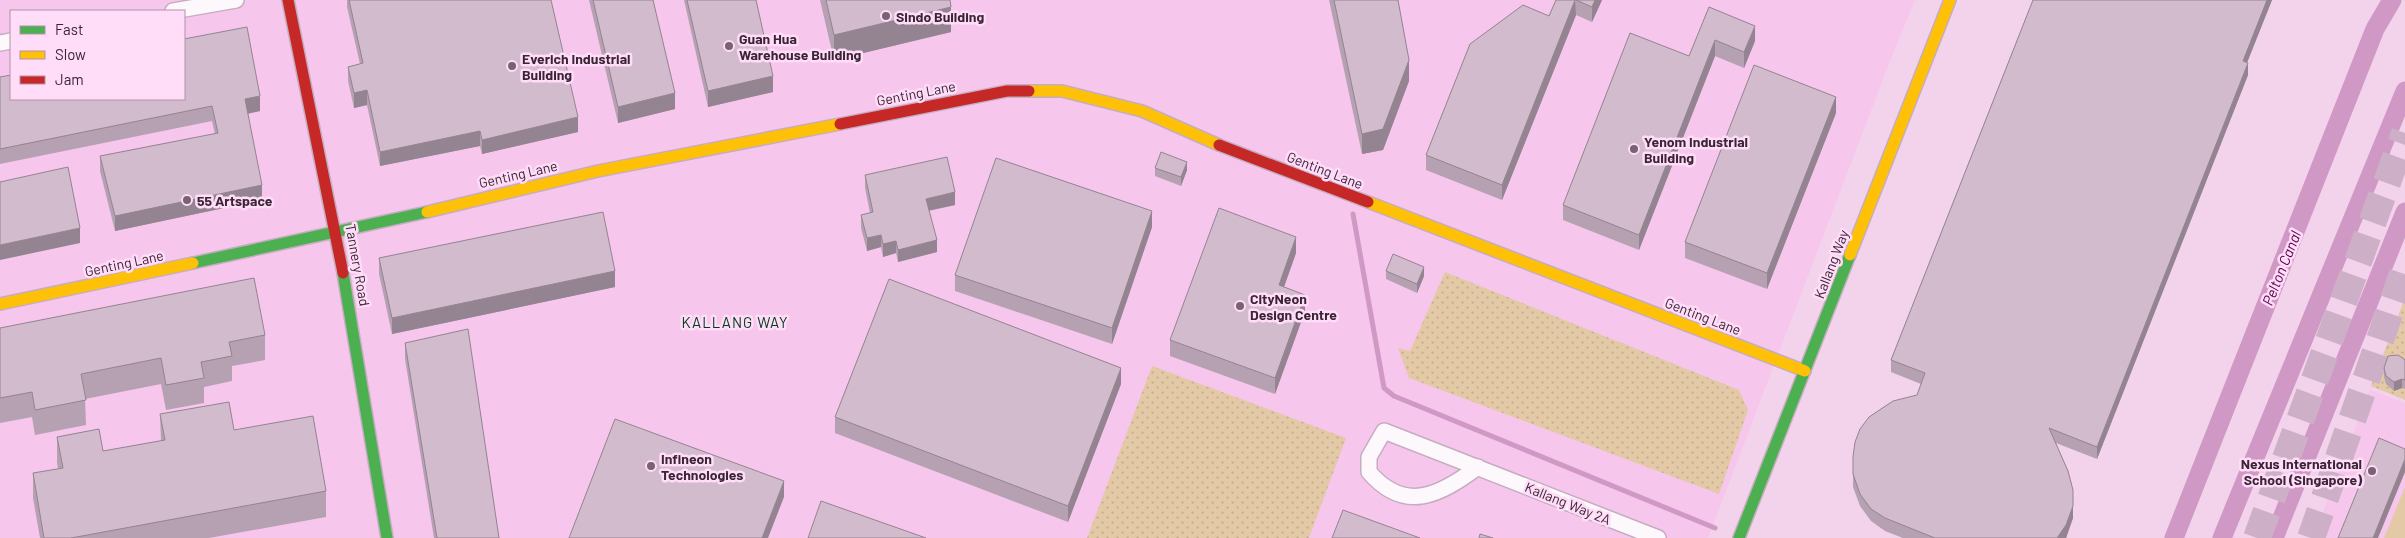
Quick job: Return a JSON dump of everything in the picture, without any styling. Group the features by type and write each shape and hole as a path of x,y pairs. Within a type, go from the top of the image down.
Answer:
{"street":[{"path":"180,10 236,0"},
{"name":"Tannery Road","path":"288,0 338,233 387,538"},
{"name":"Kallang Way","path":"1739,538 1950,0"},
{"name":"Genting Lane","path":"0,304 338,233 589,173 687,155 822,126 1007,91 1062,91 1142,111 1217,144 1805,371"},
{"name":"Kallang Way 2A","path":"1478,467 1452,486 1438,492 1425,497 1404,496 1378,483 1369,472 1369,457 1384,431 1478,467 1658,538"}],"shaded area":[{"path":"0,0 1915,0 1708,538 0,538"},
{"path":"1445,272 1739,390 1748,410 1719,494 1409,378 1398,348 1410,351"},
{"path":"2405,298 2405,400 2371,386"},
{"path":"1152,366 1346,438 1309,538 1087,538"},
{"name":"Nexus International School (Singapore)","path":"2370,390 2405,403 2405,538 2313,538"},
{"path":"2405,487 2405,538 2384,538"}],"building":[{"path":"349,0 551,0 578,117 482,140 480,131 380,152 367,90 354,93 348,67 363,63"},
{"path":"593,0 653,0 675,93 618,107"},
{"name":"Guan Hua Warehouse Building","path":"687,0 756,0 773,76 708,91"},
{"path":"826,0 950,0 951,7 834,35"},
{"path":"1334,0 1398,0 1409,60 1383,129 1362,134"},
{"path":"1556,0 1575,0 1502,185 1426,155 1470,44 1523,5 1549,16"},
{"path":"1576,0 1595,0 1592,7"},
{"path":"2033,0 2267,0 2243,61 2248,63 2097,447 2049,428 2068,471 2073,490 2073,506 2066,525 2057,538 1935,538 1885,518 1871,509 1860,494 1853,474 1855,442 1860,429 1869,417 1893,401 1917,395 1925,373 1891,360"},
{"name":"Yenom Industrial Building","path":"1709,7 1755,26 1744,52 1715,40 1639,235 1563,205 1630,33 1689,56"},
{"path":"247,27 260,96 245,99 262,185 115,216 100,156 218,133 212,106 0,149 0,77 10,75 10,100 185,100 185,39"},
{"path":"1754,65 1836,97 1767,273 1685,242"},
{"path":"1161,152 1187,162 1181,177 1155,168"},
{"path":"947,157 955,192 926,199 937,240 898,250 896,241 883,244 881,235 867,238 861,215 873,212 865,175"},
{"path":"996,158 1152,211 1112,328 955,275"},
{"path":"68,167 80,228 0,245 0,182"},
{"name":"CityNeon Design Centre","path":"1219,208 1296,237 1279,285 1305,295 1275,378 1170,340"},
{"path":"603,212 615,271 392,318 379,258"},
{"path":"1393,254 1424,267 1417,284 1386,271"},
{"path":"254,278 265,335 229,342 232,356 201,362 204,378 166,385 161,358 81,374 86,400 35,410 32,392 0,398 0,328"},
{"path":"889,279 1121,368 1068,506 835,417"},
{"path":"468,329 499,538 437,538 405,343"},
{"path":"2398,355 2405,360 2405,380 2402,379 2394,382 2386,376 2384,368 2388,356"},
{"path":"229,402 234,430 313,416 326,491 71,538 44,538 33,473 63,468 57,437 99,429 103,451 165,440 160,414"},
{"name":"Infineon Technologies","path":"615,419 784,481 762,538 569,538"},
{"path":"2379,438 2405,449 2405,459 2373,538 2338,538"},
{"path":"821,501 926,538 808,538"},
{"path":"1343,510 1420,538 1332,538"},
{"path":"1480,534 1493,538 1479,538"}],"waterway":[{"name":"Pelton Canal","path":"2174,538 2375,29 2392,0"},
{"name":"Pelton Canal","path":"2222,538 2405,91"},
{"name":"Pelton Canal","path":"2274,538 2405,212"},
{"path":"1353,214 1384,388 1394,396 1715,528"}],"tunnel":[{"path":"2257,538 2405,133"},
{"path":"2311,538 2405,268"}],"traffic: fast":[{"path":"193,263 427,212"},
{"path":"1739,538 1850,255"},
{"path":"343,273 387,538"}],"traffic: slow":[{"path":"1850,255 1950,0"},
{"path":"1029,91 1062,91 1142,111 1219,145"},
{"path":"427,212 598,171 840,124"},
{"path":"1368,202 1805,371"},
{"path":"0,304 193,263"}],"traffic: jam":[{"path":"288,0 343,273"},
{"path":"840,124 1007,91 1029,91"},
{"path":"1219,145 1368,202"}],"place":[{"name":"Sindo Building","path":"886,16"},
{"name":"Guan Hua Warehouse Building","path":"729,46"},
{"name":"Everich Industrial Building","path":"512,66"},
{"name":"Yenom Industrial Building","path":"1634,149"},
{"name":"55 Artspace","path":"187,200"},
{"name":"CityNeon Design Centre","path":"1240,306"},
{"name":"Infineon Technologies","path":"651,466"},
{"name":"Nexus International School (Singapore)","path":"2372,471"}],"district":[{"name":"KALLANG WAY","path":"735,322"}]}
